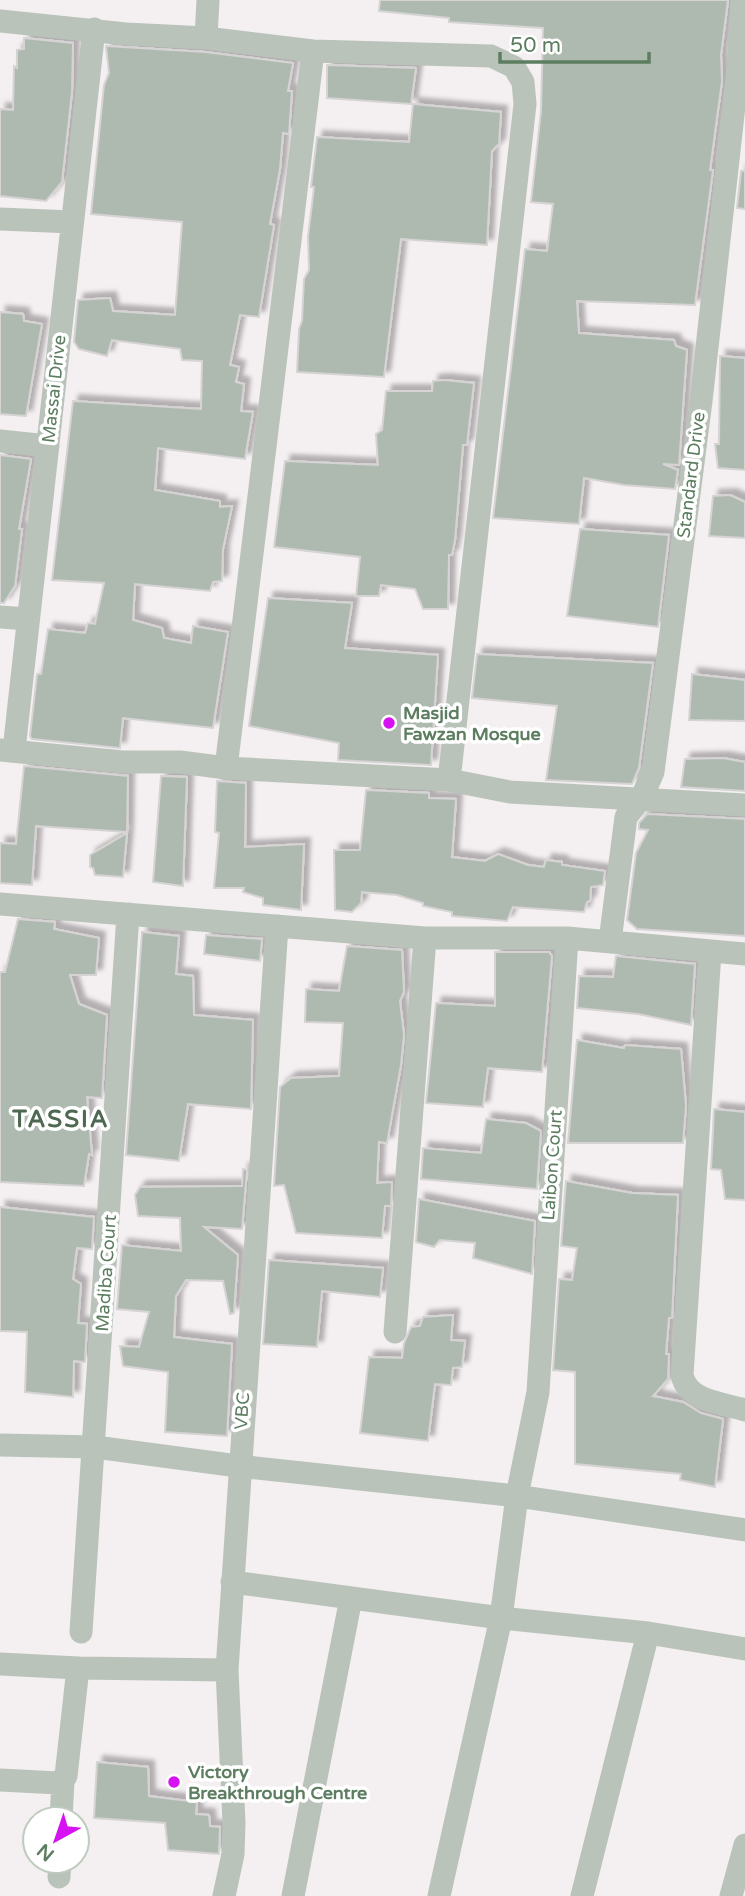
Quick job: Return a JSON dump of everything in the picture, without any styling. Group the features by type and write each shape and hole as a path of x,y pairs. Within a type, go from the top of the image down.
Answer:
{"street":[{"path":"206,38 208,0"},
{"name":"Standard Drive","path":"610,941 626,817 642,797 653,772 701,401 738,71 742,0"},
{"path":"0,21 126,34 206,38 313,51 492,57 514,67 523,82 525,104 449,779"},
{"name":"Massai Drive","path":"7,750 28,619 94,29"},
{"path":"226,768 313,51"},
{"path":"0,219 72,222"},
{"path":"0,441 48,446"},
{"path":"0,617 28,619"},
{"path":"7,750 123,762 180,762 226,768 449,779 510,792 642,797 745,805"},
{"path":"0,904 425,938 567,937 745,954"},
{"name":"Madiba Court","path":"81,1632 128,914"},
{"name":"VBC","path":"224,1896 233,1854 234,1823 227,1670 277,926"},
{"name":"Laibon Court","path":"439,1896 501,1618 517,1496 538,1392 567,937"},
{"path":"395,1332 425,938"},
{"path":"709,952 682,1375 684,1385 697,1396 745,1410"},
{"path":"0,1445 95,1447 239,1466 517,1496 744,1531"},
{"path":"233,1582 501,1618 648,1633 745,1649"},
{"path":"293,1896 351,1598"},
{"path":"582,1896 648,1633"},
{"path":"0,1664 227,1670"},
{"path":"62,1805 63,1780 69,1770 78,1668"},
{"path":"0,1780 58,1783 63,1780"},
{"path":"731,1896 745,1845"}],"building":[{"path":"380,0 728,0 721,55 722,81 710,170 713,170 695,305 577,301 579,333 674,340 676,346 687,350 679,465 663,464 678,470 675,489 624,485 584,478 579,524 493,518 525,249 547,251 553,204 531,202 541,111 543,28 449,22 449,18 379,11"},
{"path":"24,38 73,43 72,92 62,182 46,201 0,196 0,109 13,110 14,66 17,68 17,50 24,49"},
{"path":"106,46 205,52 293,63 288,91 292,91 289,134 283,133 280,169 270,224 274,225 259,317 240,315 230,365 239,367 236,382 244,384 241,411 253,412 245,459 158,448 155,490 220,501 220,507 232,506 223,549 222,581 213,582 210,591 135,584 133,620 162,628 164,638 191,643 193,626 228,632 213,728 123,718 120,748 32,739 30,736 37,674 41,674 48,629 85,633 88,623 95,624 104,583 52,580 73,401 201,409 202,361 182,360 180,349 112,340 107,356 79,349 74,342 78,300 110,298 113,311 175,315 182,222 91,214 104,85 109,73"},
{"path":"327,65 416,68 411,104 327,98"},
{"path":"413,104 501,112 499,144 492,151 487,245 401,239 384,377 297,372 304,279 309,270 308,237 314,187 311,187 317,137 409,142"},
{"path":"741,171 745,171 745,209 737,208"},
{"path":"0,312 23,314 24,321 42,324 26,416 0,414"},
{"path":"720,356 745,358 745,470 718,468 715,444 719,444"},
{"path":"433,381 474,383 467,445 463,445 455,540 452,555 449,555 448,609 423,609 415,589 381,585 379,596 356,596 360,557 274,547 285,461 378,465 376,434 382,430 386,391 432,391"},
{"path":"0,455 31,459 19,529 22,529 15,586 4,603 0,603"},
{"path":"730,495 745,502 745,538 709,536 713,496"},
{"path":"580,529 669,535 658,627 567,616"},
{"path":"268,598 352,603 345,648 438,655 431,765 338,760 339,743 249,726"},
{"path":"477,654 653,663 639,768 632,784 546,780 557,706 472,698"},
{"path":"692,674 745,680 745,721 689,720"},
{"path":"723,758 745,762 745,791 681,787 685,759"},
{"path":"24,766 128,776 127,832 36,826 32,885 0,883 0,843 16,844"},
{"path":"161,776 187,777 183,886 153,882"},
{"path":"217,781 246,783 245,847 304,844 301,910 263,905 263,898 243,892 244,888 214,888 219,833 215,832"},
{"path":"366,790 429,793 429,798 456,799 452,857 485,861 498,854 528,865 544,867 546,860 562,862 562,865 605,871 603,885 591,887 590,901 587,902 584,912 513,907 507,921 452,916 452,912 423,906 423,903 397,895 362,892 361,903 352,912 335,910 334,850 360,850"},
{"path":"647,814 745,819 745,936 637,929 627,920 636,853 648,830 639,829 639,823"},
{"path":"127,833 123,877 95,875 90,867 90,855"},
{"path":"18,919 55,922 54,929 99,938 96,975 70,975 79,1004 107,1015 102,1098 87,1097 92,1155 89,1154 84,1186 0,1182 0,972 5,972"},
{"path":"142,932 179,936 176,974 193,976 194,1015 253,1020 251,1109 188,1104 179,1161 126,1155"},
{"path":"206,935 262,939 260,961 204,954"},
{"path":"347,946 402,950 404,992 400,1001 404,1035 401,1065 387,1143 379,1142 377,1183 392,1182 391,1206 385,1206 382,1238 296,1233 284,1185 274,1186 280,1087 291,1078 339,1076 343,1023 305,1022 306,989 339,991"},
{"path":"495,952 549,952 552,956 542,1072 488,1068 483,1107 426,1103 436,1003 495,1006"},
{"path":"616,956 695,964 691,1025 638,1014 577,1008 579,976 613,977"},
{"path":"577,1040 624,1048 625,1045 681,1049 686,1106 683,1143 568,1143"},
{"path":"714,1109 745,1112 745,1200 725,1199 721,1170 711,1169"},
{"path":"486,1119 526,1123 541,1131 537,1189 421,1179 423,1148 481,1153"},
{"path":"243,1169 247,1170 242,1229 204,1227 238,1255 234,1313 230,1314 223,1281 186,1280 176,1296 174,1337 232,1344 227,1436 165,1432 168,1372 123,1366 120,1346 139,1347 149,1312 117,1309 122,1245 181,1251 180,1218 138,1216 135,1195 140,1187 242,1186"},
{"path":"566,1181 632,1193 678,1195 672,1318 669,1318 666,1354 669,1354 668,1379 653,1396 683,1402 701,1413 723,1419 715,1487 680,1480 681,1474 575,1464 575,1372 553,1370 559,1279 572,1280 577,1248 561,1246"},
{"path":"419,1199 535,1221 532,1274 473,1258 475,1243 440,1240 434,1247 416,1242"},
{"path":"0,1207 94,1217 92,1249 77,1248 73,1279 81,1284 78,1323 87,1324 85,1362 74,1361 73,1397 25,1392 27,1332 0,1331"},
{"path":"269,1260 383,1268 380,1297 322,1291 317,1347 263,1344"},
{"path":"453,1315 451,1340 465,1341 462,1367 453,1368 451,1385 435,1384 428,1441 360,1433 369,1357 402,1358 404,1343 411,1327 420,1326 423,1317"},
{"path":"97,1762 148,1767 149,1796 197,1802 196,1814 209,1815 210,1826 220,1827 219,1854 168,1850 165,1823 94,1818"}],"place":[{"name":"Masjid Fawzan Mosque","path":"389,723"},
{"name":"Victory Breakthrough Centre","path":"174,1782"}],"district":[{"name":"TASSIA","path":"61,1119"}]}
